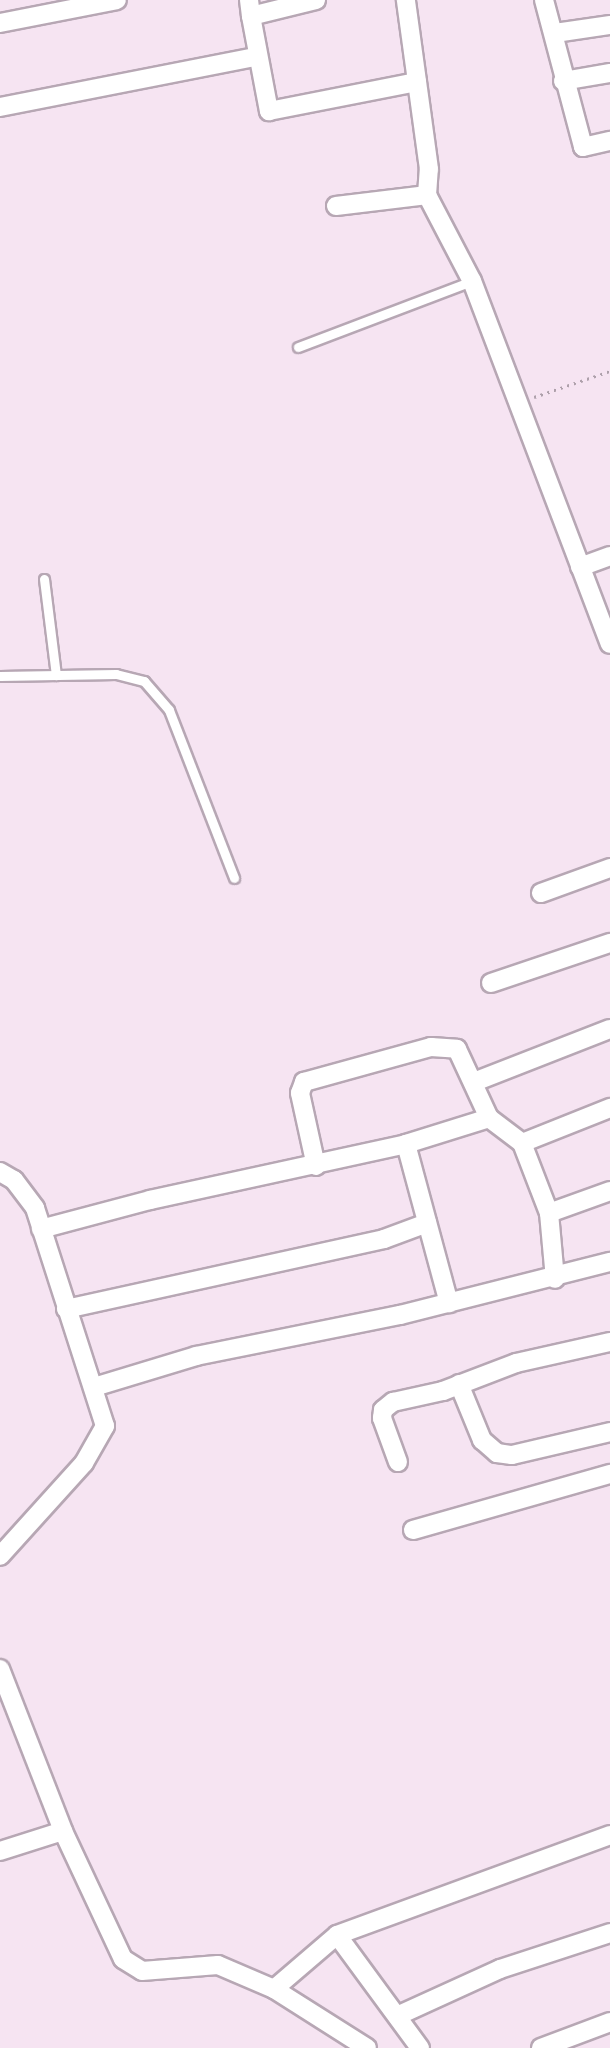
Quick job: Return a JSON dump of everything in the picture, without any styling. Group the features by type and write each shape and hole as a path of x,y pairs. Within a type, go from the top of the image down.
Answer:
{"street":[{"path":"0,23 117,0"},
{"path":"316,0 250,8 269,111 416,82"},
{"path":"406,0 429,169 428,195 472,281 610,644"},
{"path":"544,0 555,33 563,80 583,147 610,141"},
{"path":"555,33 610,25"},
{"path":"0,107 257,57"},
{"path":"563,80 610,73"},
{"path":"336,206 428,195"},
{"path":"580,567 610,556"},
{"path":"541,893 610,868"},
{"path":"491,983 610,943"},
{"path":"474,1082 610,1029"},
{"path":"316,1166 300,1093 303,1082 450,1046 462,1054 489,1118 522,1143 549,1213 555,1279"},
{"path":"522,1143 610,1108"},
{"path":"41,1229 150,1200 316,1166 406,1144 489,1118"},
{"path":"406,1144 449,1303"},
{"path":"0,1172 25,1191 41,1229 105,1426 102,1436 0,1556"},
{"path":"549,1213 610,1191"},
{"path":"66,1310 384,1239 428,1223"},
{"path":"94,1387 195,1356 555,1279 610,1262"},
{"path":"398,1462 383,1410 393,1402 459,1384 516,1363 610,1342"},
{"path":"459,1384 482,1440 497,1453 512,1455 610,1432"},
{"path":"414,1530 610,1474"},
{"path":"0,1669 63,1831 123,1959 142,1971 218,1965 274,1989 367,2048"},
{"path":"0,1851 63,1831"},
{"path":"274,1989 337,1935 610,1835"},
{"path":"397,2016 500,1969 610,1933"},
{"path":"337,1935 419,2048"},
{"path":"541,2048 610,2022"}],"lane":[{"path":"298,347 472,281"},
{"path":"44,579 56,675"},
{"path":"0,676 132,676 158,694 169,710 234,878"}],"path":[{"path":"531,398 610,371"}]}
